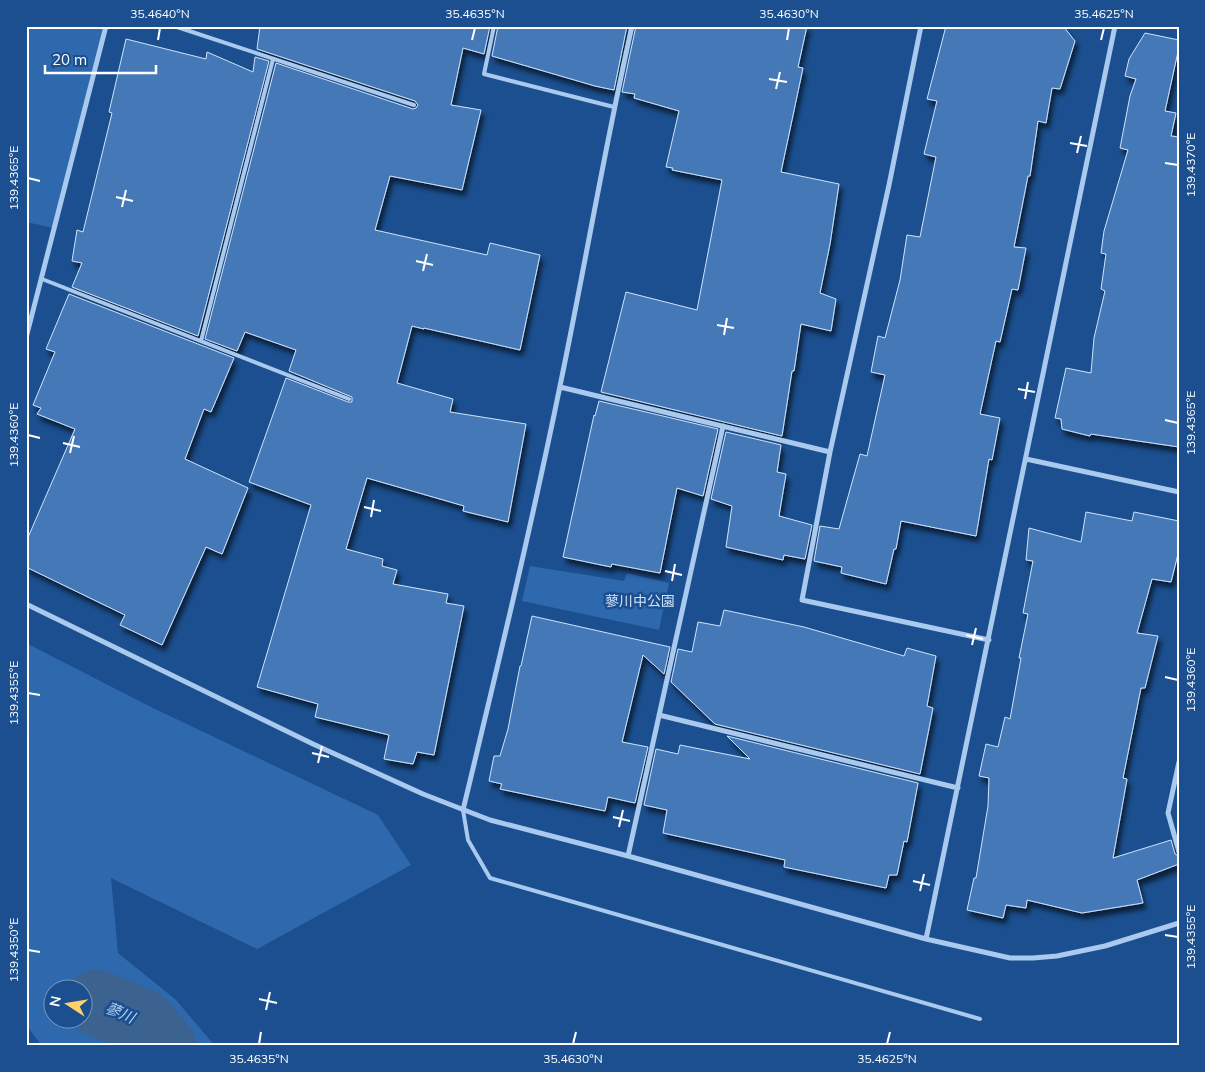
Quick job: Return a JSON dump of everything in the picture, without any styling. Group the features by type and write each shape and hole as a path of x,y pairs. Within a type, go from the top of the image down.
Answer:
{"street":[{"path":"26,338 106,26"},
{"path":"463,810 511,608 560,387 614,107 632,26"},
{"path":"921,26 889,185 830,452 802,600 989,640"},
{"path":"926,939 1115,26"},
{"path":"560,387 830,452"},
{"path":"628,856 723,426"},
{"path":"1026,459 1179,492"},
{"path":"26,604 313,744 423,794 490,820 628,856 926,939 1010,958 1056,956 1104,946 1179,923"},
{"path":"659,715 958,788"},
{"path":"1179,762 1168,813 1179,852"}],"lane":[{"path":"174,26 414,104"},
{"path":"494,26 484,74 614,107"},
{"path":"201,341 273,59"},
{"path":"42,278 349,400"},
{"path":"463,810 468,840 490,878 980,1019"}],"green space":[{"path":"26,26 106,26 54,228 26,222"},
{"name":"蓼川中公園","path":"530,566 624,581 627,573 669,583 659,630 522,601"},
{"path":"26,643 151,707 378,815 411,865 257,949 111,878 118,953 176,1000 215,1046 42,1046 26,1025"}],"building":[{"path":"260,26 490,26 484,54 463,48 451,105 481,110 462,190 390,176 375,230 487,255 490,243 540,255 520,350 412,326 397,383 453,399 450,412 526,424 508,522 463,511 464,506 367,478 346,549 383,559 382,566 397,570 393,584 448,594 446,603 464,606 434,755 417,752 413,764 384,759 389,735 315,717 318,704 257,687 311,505 249,482 286,378 348,402 352,402 352,397 289,371 296,350 245,332 237,351 205,339 276,63 413,109 418,105 415,101 257,49"},
{"path":"498,26 627,26 614,90 492,56"},
{"path":"636,26 807,26 798,67 803,68 781,172 839,184 820,293 836,299 831,331 801,324 782,436 601,392 626,292 697,310 722,180 672,170 673,168 666,167 679,111 634,98 635,94 622,92"},
{"path":"946,26 1063,26 1075,41 1060,89 1052,88 1046,123 1038,121 1030,176 1028,176 1014,247 1026,248 1018,290 1012,289 1000,342 996,341 980,414 1000,418 992,460 989,459 976,536 901,521 896,549 894,549 886,584 841,573 842,567 814,561 820,526 839,529 860,454 867,456 885,375 871,372 878,336 885,338 900,280 907,235 920,237 936,157 924,154 937,101 927,99"},
{"path":"1145,33 1179,40 1165,111 1176,113 1171,136 1179,137 1179,447 1091,434 1090,436 1062,429 1061,419 1055,418 1066,368 1091,373 1094,338 1105,291 1101,289 1106,254 1101,253 1104,231 1128,150 1120,148 1130,96 1136,79 1125,76 1129,59"},
{"path":"126,39 206,59 207,52 253,72 255,57 269,61 198,336 72,287 82,263 72,261 77,230 83,232 112,113 109,112"},
{"path":"69,294 234,358 211,412 204,409 185,459 248,488 222,554 206,547 162,645 120,625 125,615 26,567 26,542 75,429 37,414 41,408 33,405 55,352 46,349"},
{"path":"599,401 718,429 703,496 677,488 660,573 612,564 611,567 563,557 594,415"},
{"path":"726,432 781,445 777,472 786,474 779,516 812,525 805,559 784,555 783,560 726,547 732,506 711,499"},
{"path":"1086,512 1132,521 1134,512 1179,521 1179,550 1171,582 1152,579 1137,633 1158,636 1145,688 1141,688 1123,778 1127,779 1113,858 1171,840 1175,854 1179,856 1179,864 1137,880 1143,903 1082,913 1027,900 1026,908 1006,905 1003,918 967,910 974,878 976,878 988,806 989,778 979,776 986,744 998,747 1005,717 1010,719 1021,658 1019,658 1028,614 1023,613 1033,561 1026,560 1029,528 1081,542"},
{"path":"724,610 804,627 904,656 907,648 936,656 927,706 933,708 920,774 715,724 671,682 678,649 692,652 698,622 720,626"},
{"path":"532,616 670,647 664,674 643,655 622,742 648,747 635,803 608,797 605,811 500,789 502,784 489,781 494,756 500,756 508,729"},
{"path":"727,736 918,783 907,842 904,841 897,875 889,875 886,888 784,867 785,860 663,833 667,810 644,805 656,749 678,754 680,745 750,759"}],"waterway":[{"name":"蓼川","path":"97,1003 142,1022 163,1046"}]}
